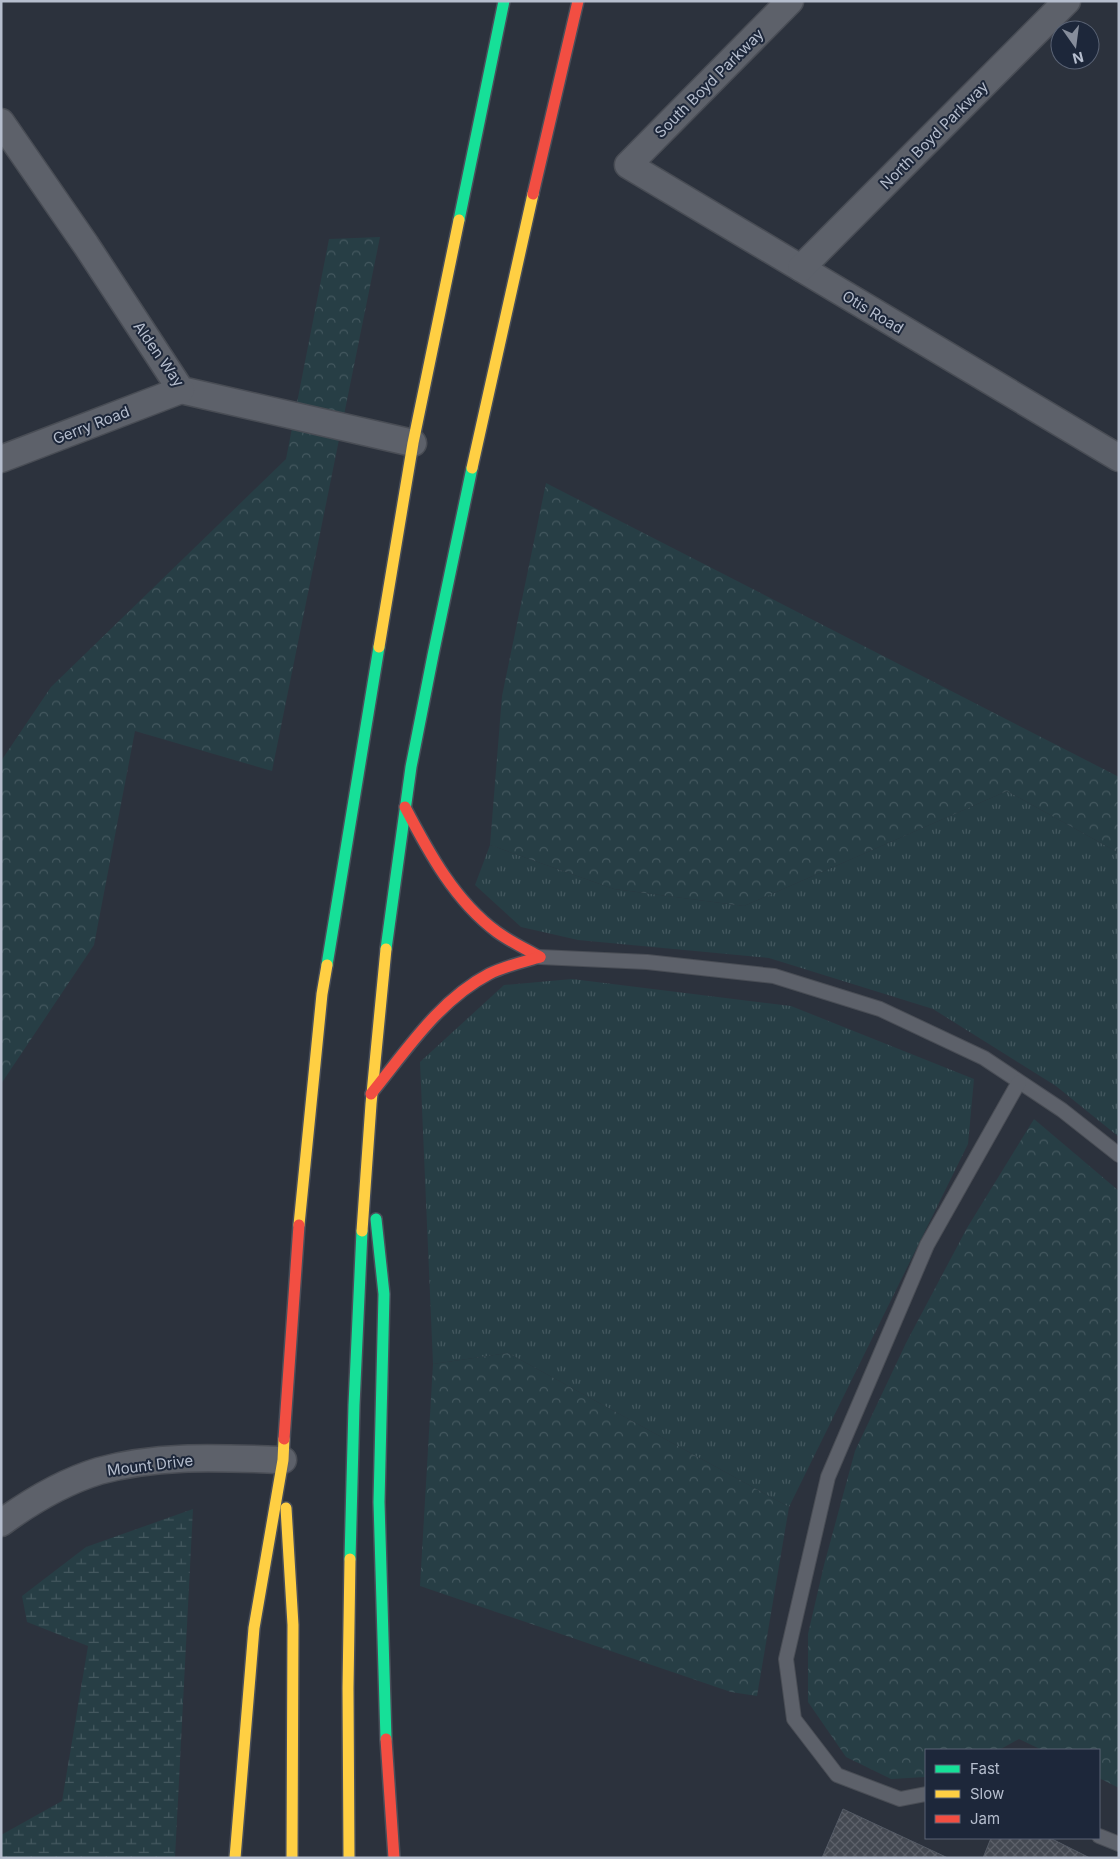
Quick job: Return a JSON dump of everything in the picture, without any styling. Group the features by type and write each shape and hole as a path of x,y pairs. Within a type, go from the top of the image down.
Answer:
{"highway":[{"path":"235,1858 254,1628 283,1460 300,1216 322,994 413,443 504,1"},
{"path":"349,1858 347,1741 350,1538 358,1286 371,1094 389,927 405,807 421,709 473,467 578,1"},
{"path":"405,807 429,851 459,895 491,928 540,957"},
{"path":"371,1094 450,1000 468,986 489,974 540,957"},
{"path":"368,1140 384,1294 379,1502 380,1582 386,1751 394,1858"},
{"path":"283,1460 292,1625 292,1858"}],"street":[{"name":"South Boyd Parkway","path":"628,165 790,1"},
{"name":"North Boyd Parkway","path":"800,268 1067,1"},
{"name":"Alden Way","path":"1,122 86,245 181,390 413,443"},
{"name":"Otis Road","path":"628,165 1119,458"},
{"name":"Gerry Road","path":"1,459 181,390"},
{"name":"Mount Drive","path":"1,1523 41,1496 98,1472 125,1466 182,1459 283,1460"}],"lane":[{"path":"540,957 647,962 774,976 880,1009 984,1058 1062,1110 1119,1155"},
{"path":"925,1794 900,1799 837,1775 794,1719 786,1659 828,1477 927,1245 1020,1082"},
{"path":"1100,1836 1119,1844"}],"green space":[{"path":"380,237 272,771 135,731 94,945 1,1084 1,761 51,687 286,459 329,239"},
{"path":"546,483 1119,777 1119,853 1007,791 744,906 614,889 490,845 502,696"},
{"path":"1007,791 1119,853 1119,1137 1056,1086 933,1009 769,958 578,940 521,927 475,885 490,845 614,889 744,906"},
{"path":"572,979 791,1006 974,1079 968,1144 789,1507 508,1353 433,1364 420,1062 504,985"},
{"path":"1034,1119 1119,1191 1119,1788 1100,1778 1100,1749 1040,1749 1019,1739 1001,1749 925,1749 925,1777 891,1779 846,1757 808,1702 808,1634 824,1565 855,1451 906,1343 967,1228"},
{"path":"508,1353 789,1507 757,1696 731,1692 420,1586 433,1364"},
{"path":"193,1509 175,1858 1,1858 1,1835 62,1801 88,1646 27,1622 22,1596 86,1547"}],"building":[{"path":"843,1809 948,1858 822,1858"},
{"path":"991,1839 1052,1839 1090,1858 983,1858"}],"traffic: fast":[{"path":"459,220 504,1"},
{"path":"386,949 411,767 472,468"},
{"path":"327,965 379,647"},
{"path":"376,1219 384,1294 379,1502 386,1739"},
{"path":"350,1559 354,1405 362,1231"}],"traffic: slow":[{"path":"472,468 533,194"},
{"path":"379,647 413,443 459,220"},
{"path":"362,1231 371,1104 386,949"},
{"path":"299,1225 322,994 327,965"},
{"path":"235,1858 254,1628 283,1460 284,1439"},
{"path":"286,1508 293,1625 292,1858"},
{"path":"349,1858 348,1688 350,1559"}],"traffic: jam":[{"path":"533,194 578,1"},
{"path":"405,807 444,875 468,906 497,932 540,957"},
{"path":"371,1094 424,1028 454,998 489,974 508,966 540,957"},
{"path":"284,1439 299,1225"},
{"path":"386,1739 394,1858"}]}
